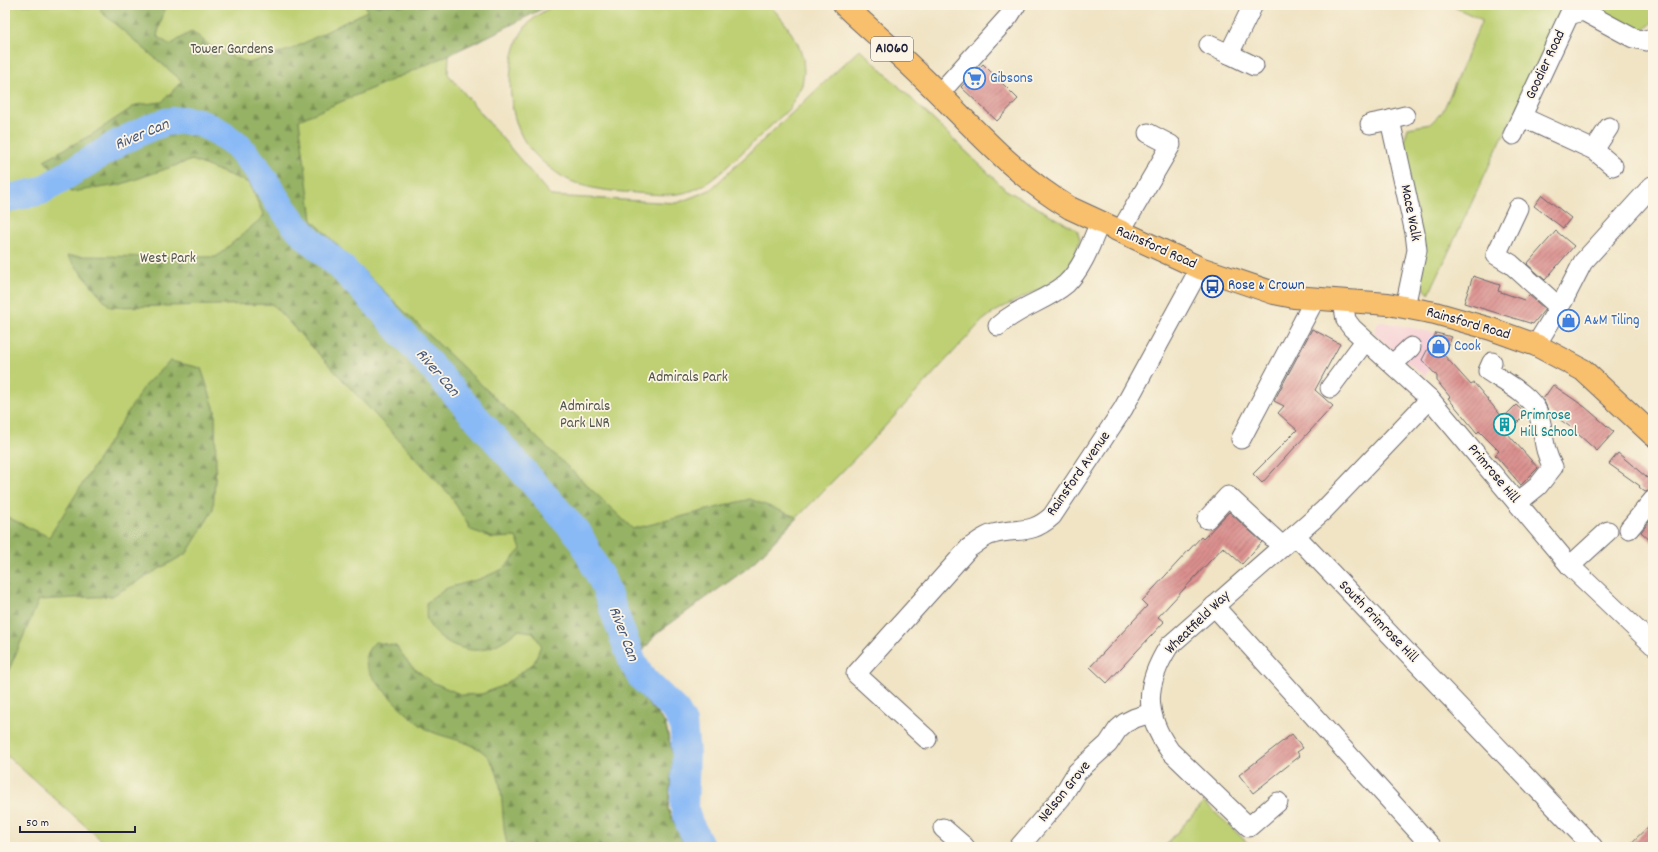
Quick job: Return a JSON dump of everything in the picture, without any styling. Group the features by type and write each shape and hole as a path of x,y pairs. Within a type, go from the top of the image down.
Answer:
{"main road":[{"name":"Rainsford Road","path":"844,5 1019,172 1053,198 1120,232 1200,268 1274,293 1294,297 1343,300 1405,307 1457,318 1536,345 1583,370 1653,435"}],"street":[{"path":"939,94 1009,16 1016,5"},
{"path":"1229,54 1253,5"},
{"name":"Goodier Road","path":"1513,135 1569,15 1583,11 1634,38 1651,44"},
{"path":"1209,45 1254,66"},
{"path":"1522,117 1594,150 1613,166"},
{"name":"Mace Walk","path":"1370,124 1397,118 1417,250 1405,307"},
{"path":"1594,150 1609,127"},
{"path":"1120,232 1171,145 1148,133"},
{"path":"1536,345 1559,307 1583,262 1652,186"},
{"path":"1518,208 1496,255 1511,264 1559,307"},
{"path":"998,326 1019,310 1065,284 1074,275 1083,261 1100,222"},
{"name":"Rainsford Avenue","path":"927,739 856,674 969,548 981,539 993,534 1030,530 1042,525 1052,516 1123,409 1200,268"},
{"path":"1241,439 1315,299"},
{"name":"Primrose Hill","path":"1343,300 1346,320 1365,341 1393,364 1430,399 1570,566 1653,645"},
{"path":"1330,388 1365,341"},
{"path":"1393,364 1411,347"},
{"path":"1492,362 1488,371 1529,400 1538,412 1546,454 1553,467 1538,486 1517,503"},
{"path":"1289,540 1323,510 1430,399"},
{"name":"South Primrose Hill","path":"1207,519 1228,496 1289,540 1593,847"},
{"path":"1629,528 1653,500"},
{"path":"1570,566 1608,531"},
{"name":"Wheatfield Way","path":"1278,802 1249,827 1170,751 1160,736 1151,713 1150,697 1158,663 1169,646 1289,540"},
{"path":"1214,606 1432,847"},
{"name":"Nelson Grove","path":"1019,847 1061,798 1077,772 1108,744 1118,729 1130,720 1151,713"},
{"path":"943,828 965,847"}],"shaded area":[{"path":"1379,321 1452,337 1441,358 1424,376 1376,335 1374,332"}],"green space":[{"name":"Admirals Park LNR","path":"5,5 472,5 449,55 448,74 551,196 677,203 710,190 860,49 1006,190 1077,230 1080,239 1074,257 1065,270 1054,281 997,311 982,321 865,448 749,567 657,633 624,675 665,723 673,756 668,809 685,847 109,847 5,754"},
{"name":"West Park","path":"103,5 160,5 165,8 157,36 170,45 192,31 215,50 249,63 292,49 367,11 366,5 549,5 457,51 299,120 312,220 406,313 633,529 750,499 797,517 749,567 657,633 623,675 665,723 673,756 668,809 685,847 508,847 505,837 499,781 491,761 479,749 430,731 414,720 383,690 369,670 366,663 366,657 375,642 396,646 411,666 432,682 462,695 482,694 504,685 534,663 541,645 533,632 518,630 505,640 485,649 465,649 457,647 443,639 432,628 427,618 426,603 447,588 480,579 503,569 521,549 516,537 493,538 471,530 450,495 272,304 110,307 67,256 216,257 264,216 249,183 192,160 119,185 71,192 44,160 91,135 136,105 162,102 182,81 100,11"},
{"path":"555,5 770,5 785,23 797,42 803,58 804,72 802,85 789,109 719,174 699,188 680,194 660,195 608,190 580,185 552,170 537,157 525,142 514,116 510,86 513,55 518,41 524,29 534,18"},
{"path":"1455,5 1653,5 1653,22 1645,29 1638,31 1565,11 1501,140 1429,294 1420,284 1422,270 1404,141 1408,128 1430,124 1443,111 1482,20 1454,7"},
{"path":"170,361 201,368 215,410 216,465 213,510 187,553 112,596 39,600 5,679 5,516 49,537 145,385"},
{"path":"1204,802 1252,847 1164,847"}],"building":[{"path":"983,64 1018,99 997,121 961,87"},
{"path":"1542,195 1571,218 1563,228 1534,206"},
{"path":"1556,231 1574,246 1545,280 1527,264"},
{"path":"1473,276 1500,285 1498,291 1524,300 1529,295 1545,309 1533,324 1464,303"},
{"path":"1312,329 1340,344 1315,390 1333,406 1262,483 1253,474 1297,430 1278,413 1284,406 1274,401"},
{"path":"1436,333 1452,337 1443,354 1471,385 1474,383 1503,418 1516,405 1526,414 1507,433 1538,468 1521,485 1495,455 1499,451 1479,431 1477,433 1448,398 1450,397 1437,381 1437,376 1422,360"},
{"path":"1553,385 1585,407 1614,432 1597,451 1569,426 1549,412 1543,399"},
{"path":"1618,453 1653,483 1653,489 1645,492 1639,487 1640,486 1609,464"},
{"path":"1229,512 1262,542 1242,564 1223,547 1158,617 1164,622 1107,683 1090,667 1147,606 1142,601 1201,537 1203,539"},
{"path":"1653,517 1653,543 1641,532"},
{"path":"1292,734 1303,748 1297,752 1300,756 1253,793 1239,775"},
{"path":"1653,822 1653,847 1627,847"}],"waterway":[{"name":"River Can","path":"5,199 41,191 120,142 151,127 166,122 182,120 198,122 217,131 237,145 256,167 278,202 296,226 341,267 382,310 579,535 603,582 633,663 641,677 676,711 683,723 686,754 684,806 689,823 701,847"}],"place":[{"name":"Gibsons","path":"975,79"},
{"name":"Rose & Crown","path":"1213,286"},
{"name":"A&M Tiling","path":"1569,321"},
{"name":"Cook","path":"1438,347"},
{"name":"Primrose Hill School","path":"1505,425"}],"park label":[{"name":"Tower Gardens","path":"232,50"},
{"name":"Admirals Park","path":"688,378"}]}
